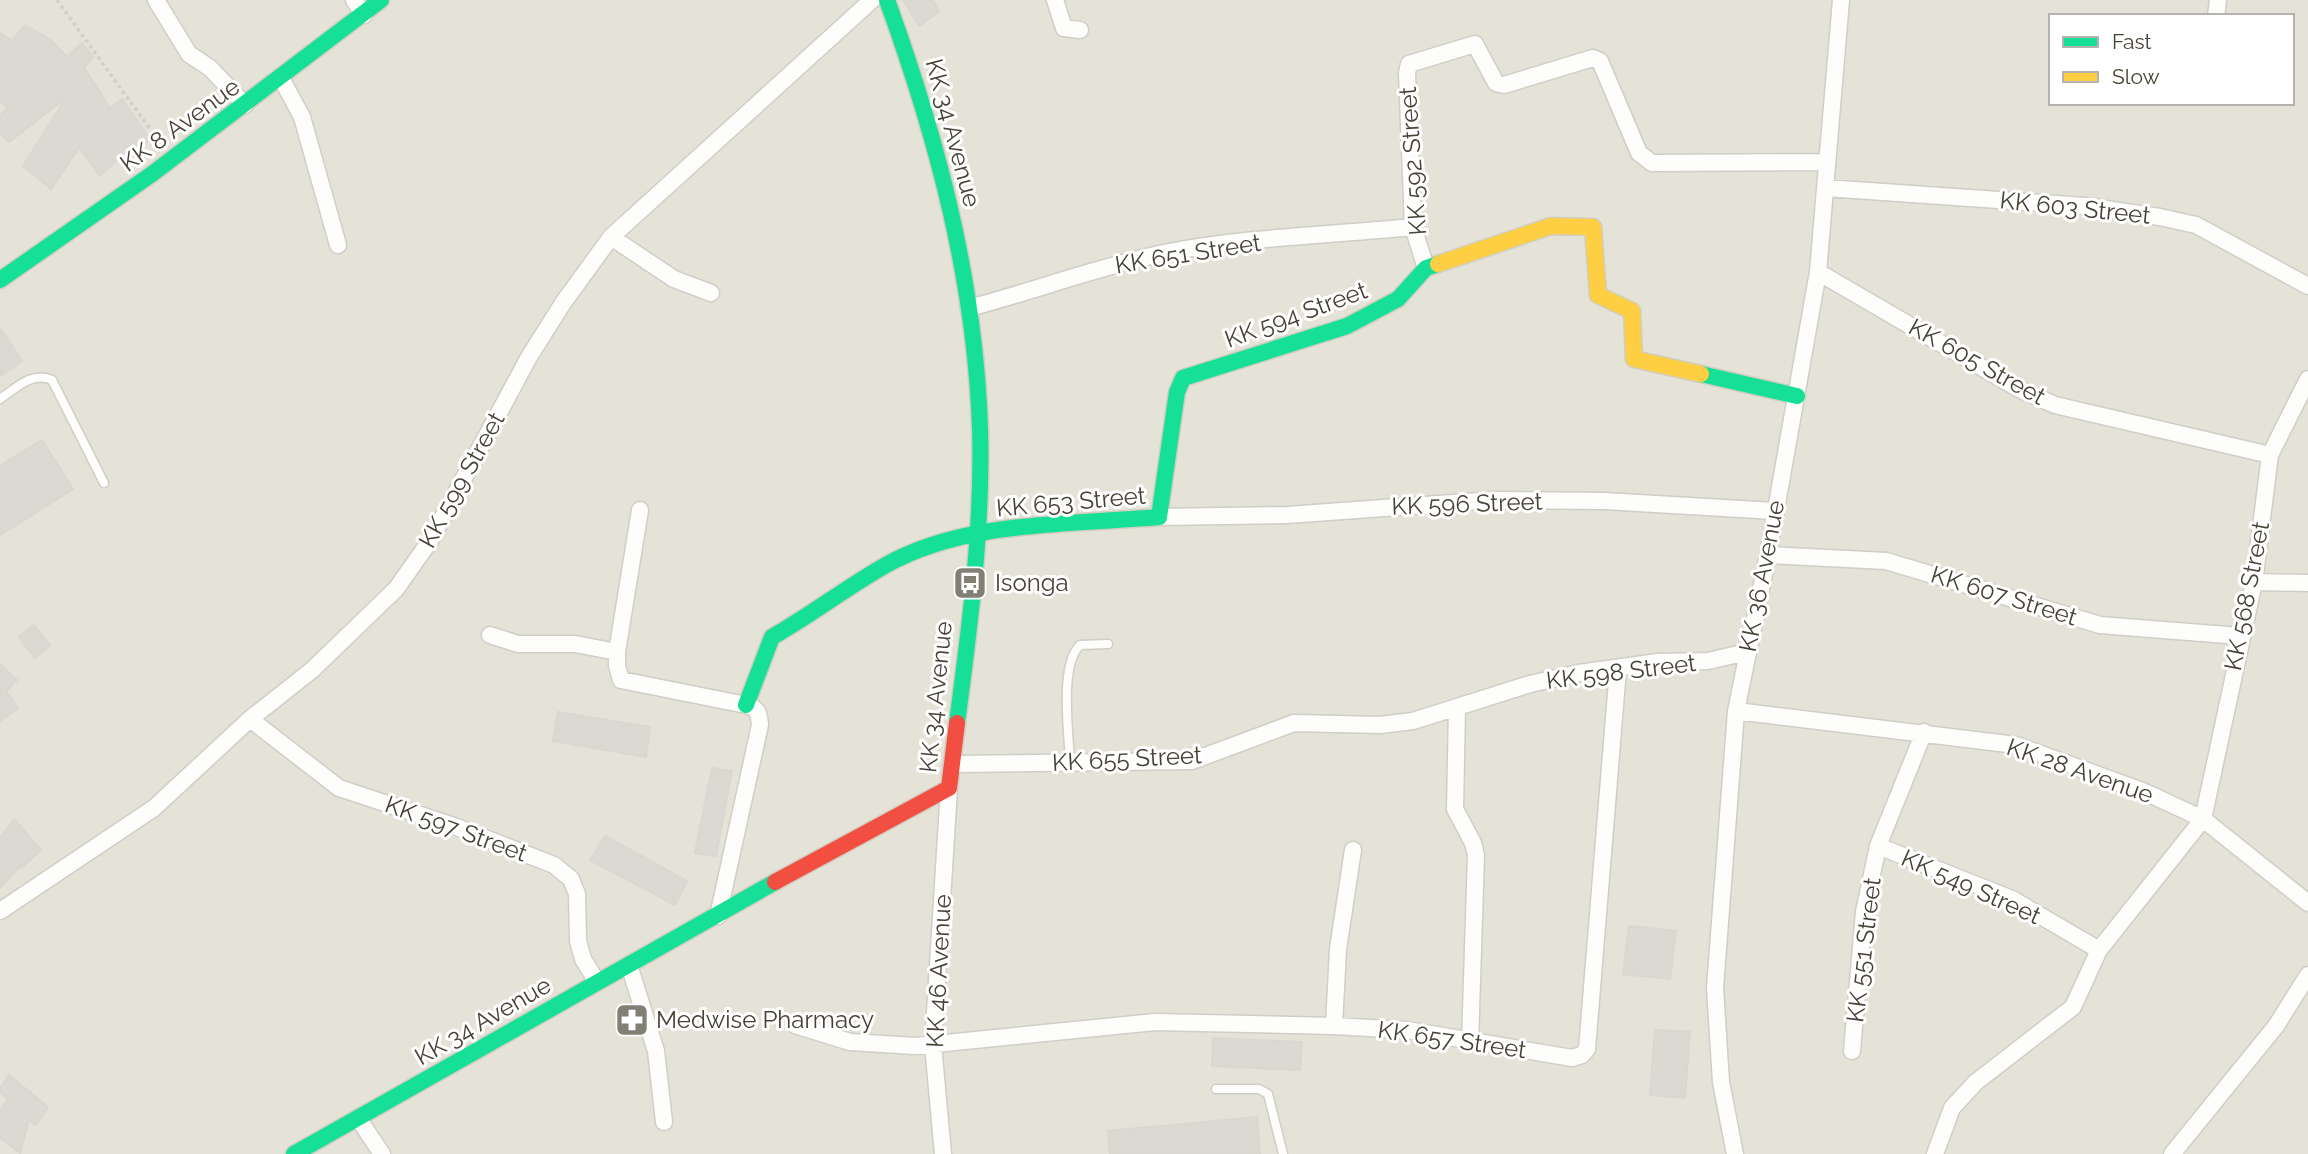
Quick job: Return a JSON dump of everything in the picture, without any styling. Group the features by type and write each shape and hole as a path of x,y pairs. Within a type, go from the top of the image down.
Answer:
{"main road":[{"name":"KK 8 Avenue","path":"0,279 172,160 381,0"},
{"name":"KK 34 Avenue","path":"295,1154 313,1149 358,1118 718,916 811,860 949,788 977,533 980,429 977,365 957,233 940,159 919,83 887,0"},
{"name":"KK 594 Street","path":"1180,383 1183,378 1347,326 1398,299 1426,268 1551,226 1593,227 1598,295 1632,310 1634,359 1797,396"},
{"name":"KK 653 Street","path":"746,705 772,637 814,614 886,565 914,552 977,533 1159,517 1180,383"}],"street":[{"path":"156,0 188,54 210,68 245,105"},
{"path":"354,0 364,15"},
{"name":"KK 599 Street","path":"0,911 154,808 250,719 312,670 396,589 430,541 536,346 611,237 872,0"},
{"path":"1055,0 1064,28 1080,30"},
{"name":"KK 36 Avenue","path":"1735,1154 1721,1082 1715,988 1737,711 1768,555 1818,272 1841,0"},
{"name":"KK 592 Street","path":"1426,268 1413,227 1407,73 1409,64 1475,44 1496,83 1504,85 1593,58 1600,61 1639,153 1652,163 1827,162"},
{"path":"281,78 302,117 338,245"},
{"name":"KK 603 Street","path":"1826,188 2085,206 2160,217 2196,225 2308,286"},
{"name":"KK 651 Street","path":"968,307 1044,288 1078,274 1166,253 1413,227"},
{"path":"611,237 674,279 711,293"},
{"name":"KK 605 Street","path":"1818,272 2019,389 2055,405 2270,455"},
{"name":"KK 568 Street","path":"2203,819 2240,636 2254,582 2270,455 2308,379"},
{"name":"KK 596 Street","path":"1159,517 1287,515 1494,500 1604,501 1775,511"},
{"path":"640,510 617,652 621,680 630,684 746,705 754,707 760,713 760,725 718,916"},
{"name":"KK 607 Street","path":"1768,555 1886,561 2100,625 2240,636"},
{"path":"2254,582 2308,583"},
{"path":"490,635 518,644 575,644 617,652"},
{"name":"KK 598 Street","path":"1457,709 1530,684 1658,663 1708,660 1747,652"},
{"name":"KK 657 Street","path":"795,1026 850,1042 933,1045 1155,1021 1334,1026 1407,1030 1470,1043 1572,1058 1582,1055 1587,1049 1618,669"},
{"path":"1457,709 1455,810 1474,843 1476,855 1470,1043"},
{"name":"KK 655 Street","path":"952,764 1192,761 1294,723 1380,725 1457,709"},
{"name":"KK 28 Avenue","path":"1737,711 2016,745 2145,792 2203,819 2308,903"},
{"name":"KK 597 Street","path":"250,719 340,788 454,826 554,865 571,879 578,894 578,941 583,959 597,982"},
{"name":"KK 551 Street","path":"1852,1051 1864,912 1878,846 1924,732"},
{"name":"KK 46 Avenue","path":"943,1154 933,1045 949,788"},
{"path":"1935,1154 1952,1108 1976,1082 2073,1007 2099,950 2203,819"},
{"name":"KK 549 Street","path":"1878,846 2012,899 2099,950"},
{"path":"1334,1026 1338,949 1353,850"},
{"path":"629,965 656,1051 664,1122"},
{"path":"2172,1154 2276,1026 2308,975"},
{"path":"358,1118 382,1154"}],"lane":[{"path":"0,399 29,380 38,377 52,380 103,483"},
{"path":"1070,763 1067,689 1073,652 1080,645 1108,644"},
{"path":"1216,1089 1259,1089 1268,1094 1283,1154"}],"path":[{"path":"57,0 172,160"}],"shaded area":[{"path":"0,0 2308,0 2308,1154 0,1154"}],"building":[{"path":"903,0 933,0 939,12 919,26"},
{"path":"25,25 51,40 67,57 82,43 93,57 84,67 110,108 122,99 150,139 130,155 126,151 100,176 79,148 51,189 23,166 66,98 9,142 0,133 0,116 8,107 0,101 0,33 12,41"},
{"path":"0,328 22,361 0,376"},
{"path":"42,440 73,489 0,535 0,466"},
{"path":"34,625 50,645 35,658 19,637"},
{"path":"0,664 17,680 6,691 18,708 0,721"},
{"path":"558,712 650,727 646,757 553,741"},
{"path":"712,768 732,771 716,856 695,853"},
{"path":"14,819 41,850 21,868 20,866 0,888 0,838"},
{"path":"605,836 687,881 675,905 590,860"},
{"path":"1629,926 1676,931 1670,979 1623,974"},
{"path":"1655,1030 1690,1032 1685,1098 1650,1095"},
{"path":"1213,1038 1302,1042 1300,1070 1212,1066"},
{"path":"9,1075 48,1107 36,1125 29,1120 20,1153 0,1138 0,1112 8,1098 0,1092 0,1088"},
{"path":"1257,1117 1260,1154 1110,1154 1108,1131"}],"traffic: fast":[{"path":"0,280 152,174 381,0"},
{"path":"887,0 922,104 950,210 962,264 977,373 980,502 971,612 957,723"},
{"path":"746,705 772,637 886,565 917,550 984,532 1019,527 1159,517 1177,392 1183,378 1347,326 1398,299 1426,268 1438,264"},
{"path":"1701,374 1797,396"},
{"path":"294,1154 775,882"}],"traffic: slow":[{"path":"1438,264 1551,226 1593,227 1598,295 1632,311 1634,359 1701,374"}],"traffic: jam":[{"path":"775,882 949,788 957,723"}],"place":[{"name":"Isonga","path":"970,583"},
{"name":"Medwise Pharmacy","path":"632,1020"}]}
